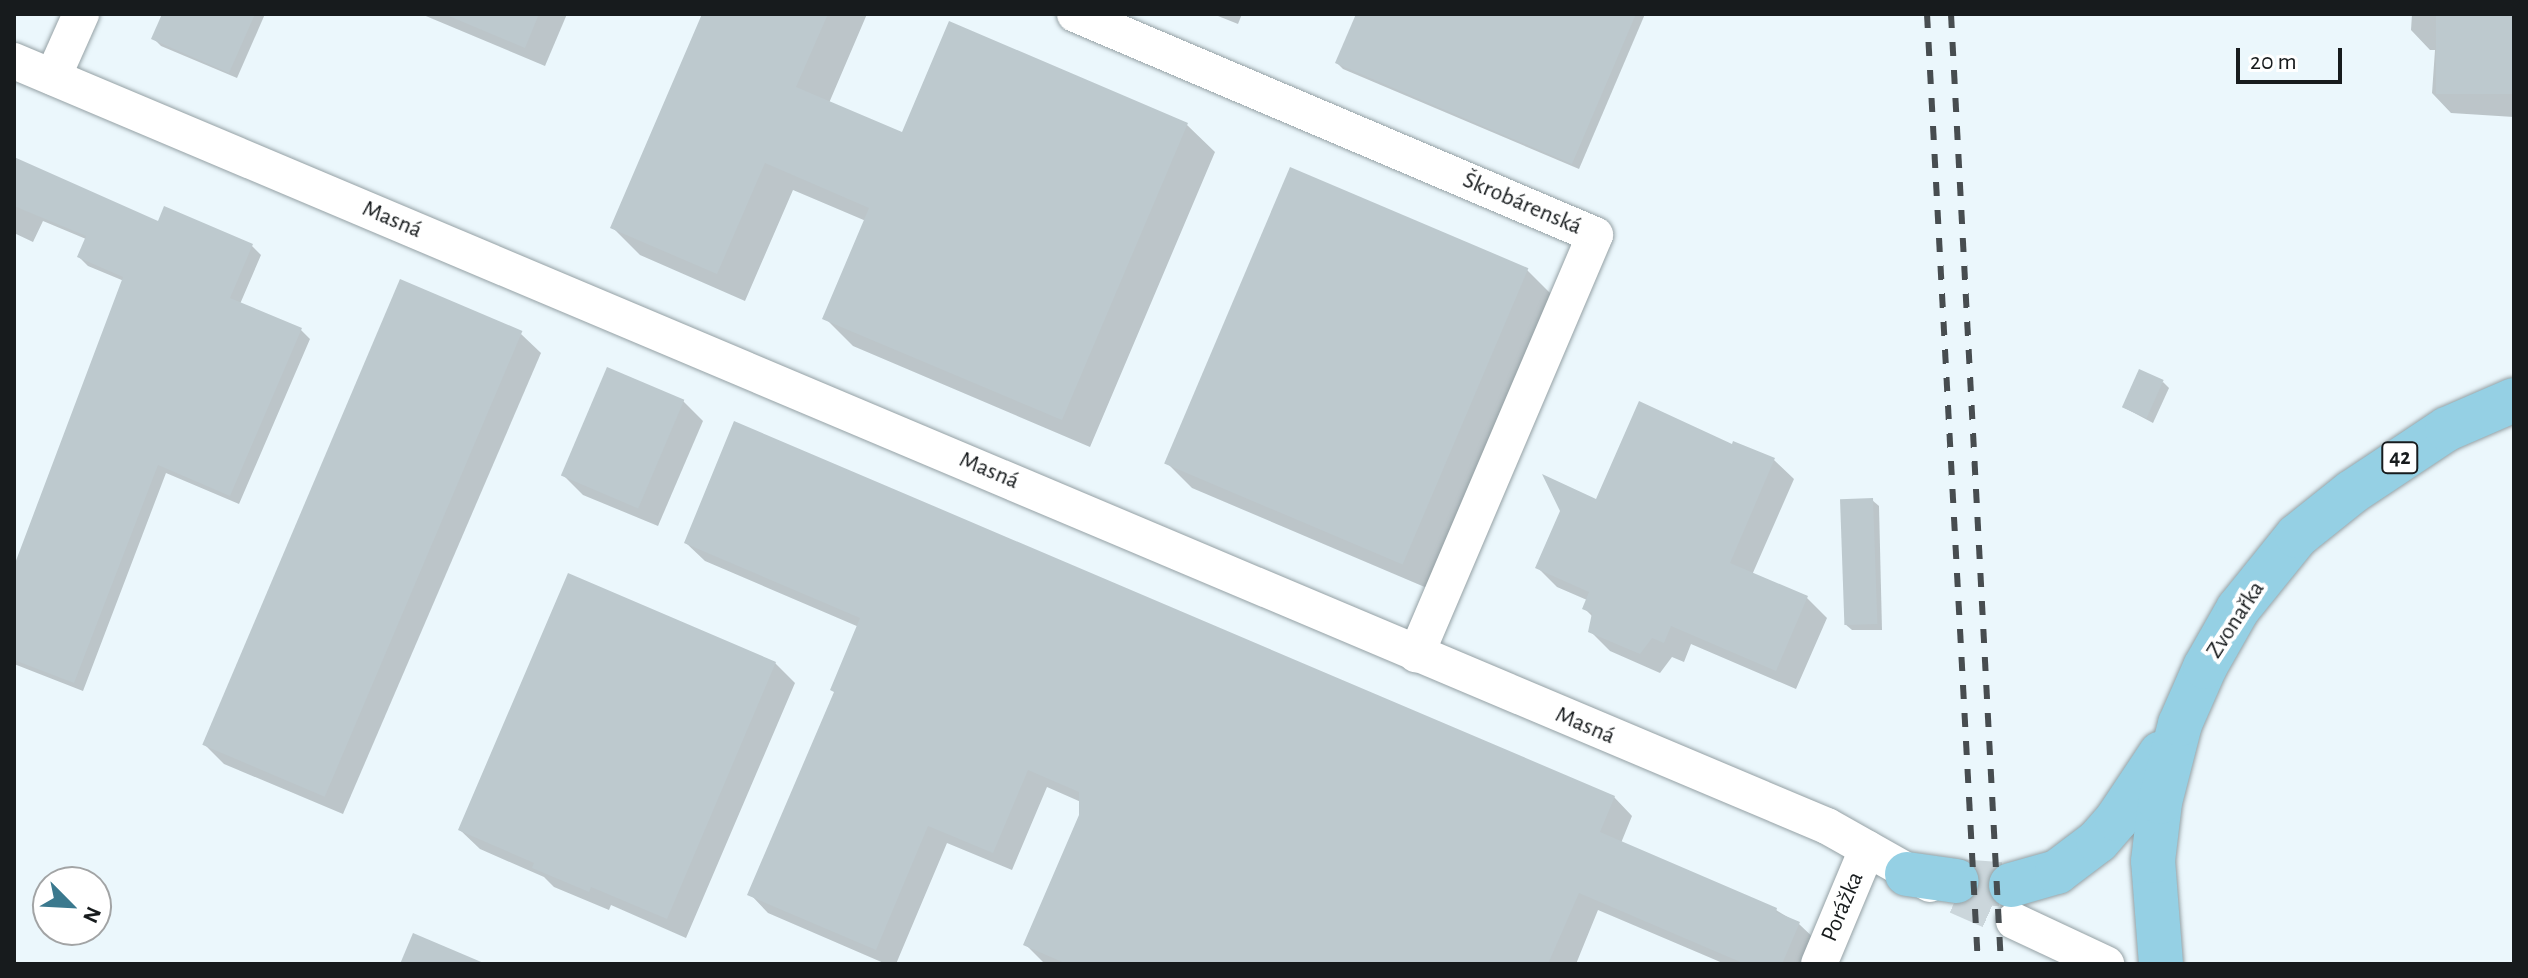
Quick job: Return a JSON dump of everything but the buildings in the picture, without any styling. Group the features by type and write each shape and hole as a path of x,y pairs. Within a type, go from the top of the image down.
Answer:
{"main road":[{"name":"Zvonařka","path":"2161,964 2153,861 2160,802 2180,724 2205,667 2238,609 2297,536 2352,492 2447,429 2514,400"},
{"path":"2013,903 2098,841 2117,819 2180,724"},
{"path":"1907,874 1957,888"}],"street":[{"path":"53,77 81,14"},
{"name":"Škrobárenská","path":"1075,14 1595,235 1416,654"},
{"name":"Masná","path":"14,61 716,354 1416,654 1827,826 1907,874"},
{"name":"Porážka","path":"1819,964 1867,849"},
{"path":"2013,903 2106,964"}],"tunnel":[{"path":"1957,881 2011,885"},
{"path":"1957,896 2014,921"}],"railway":[{"path":"1927,14 1978,964"},
{"path":"1951,14 2001,964"}]}
